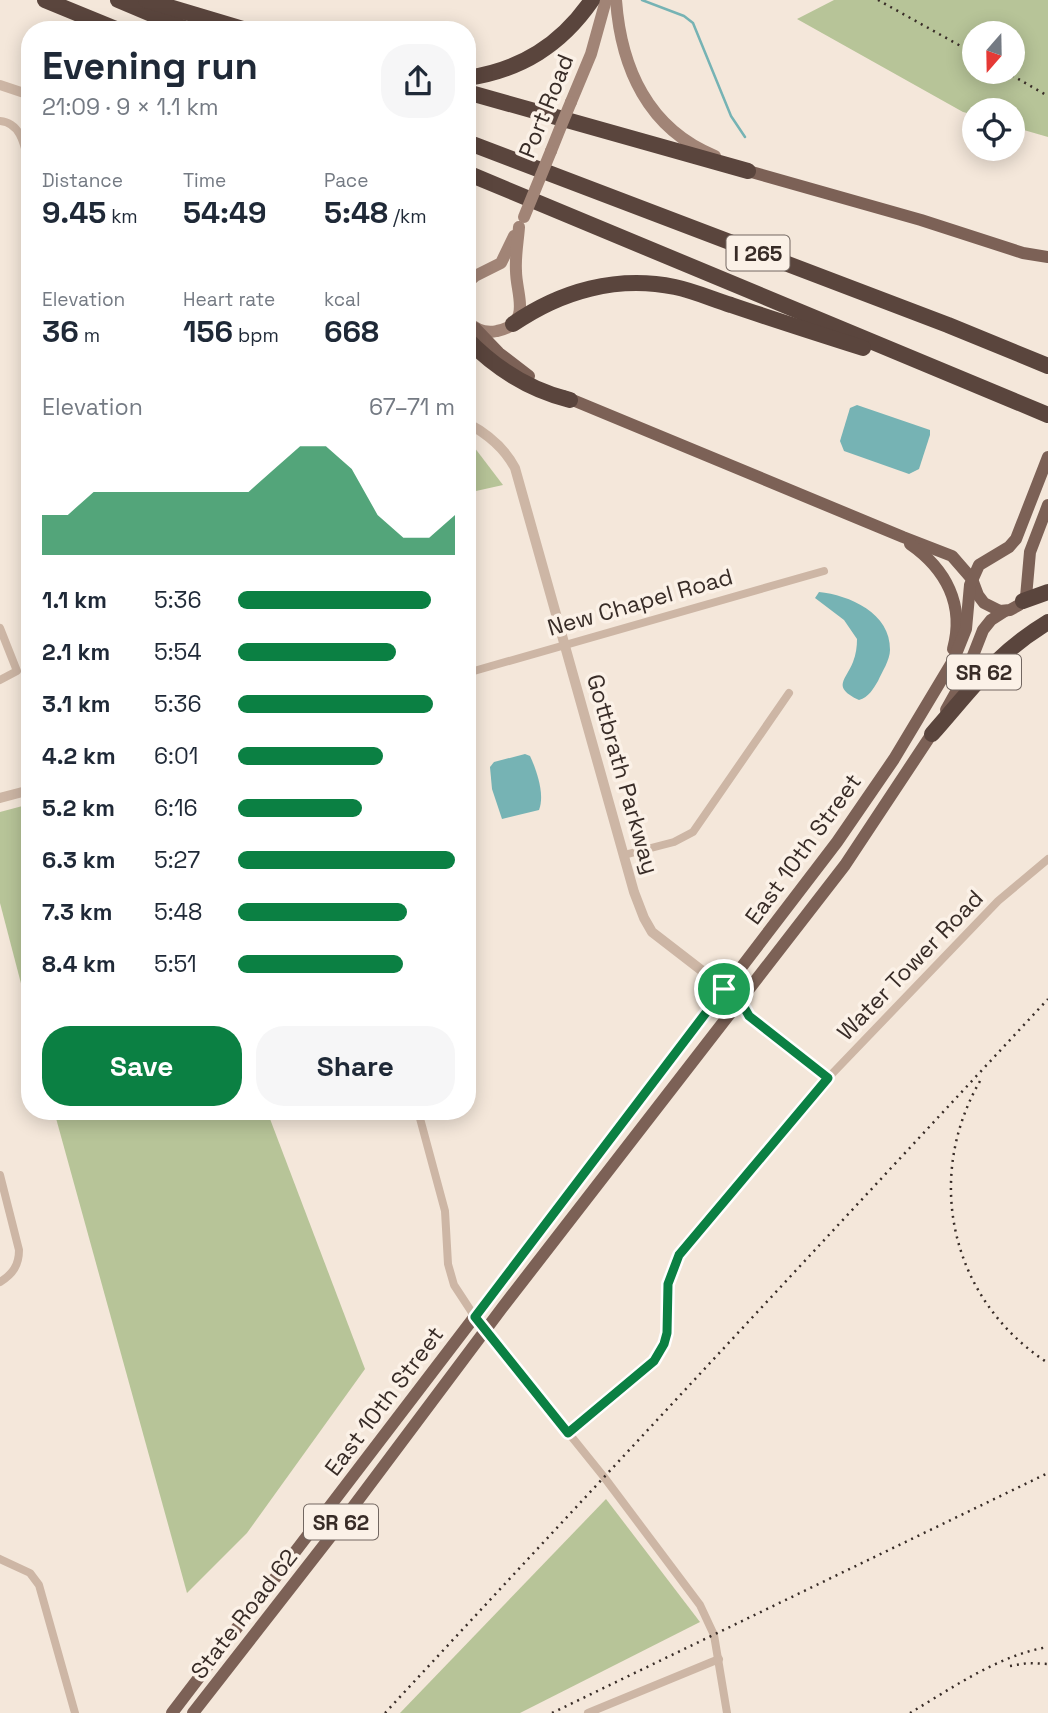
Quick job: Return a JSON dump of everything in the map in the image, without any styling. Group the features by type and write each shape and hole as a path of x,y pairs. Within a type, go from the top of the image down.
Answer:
{"highway":[{"path":"45,0 88,21"},
{"path":"45,0 96,21"},
{"path":"118,0 168,21"},
{"path":"146,0 216,21"},
{"path":"476,76 505,70 540,53 569,29 592,0"},
{"path":"476,95 747,171"},
{"name":"I 265","path":"476,145 948,325 1048,366"},
{"name":"I 265","path":"476,177 1042,413"},
{"path":"513,324 550,302 581,290 619,284 661,285 696,293 841,341 943,371"},
{"path":"476,337 503,371 547,394 570,400"},
{"path":"1023,601 1048,592"},
{"name":"SR 62","path":"932,734 993,662 1021,639 1048,622"}],"main road":[{"name":"Port Road","path":"521,222 590,54 606,0"},
{"path":"616,0 625,57 636,84 656,114 692,145 747,171 921,220 1048,260"},
{"path":"476,276 501,263 521,222"},
{"path":"476,330 494,332 513,324 521,306 516,266 521,222"},
{"path":"570,400 952,556 984,603 1005,611"},
{"path":"971,585 979,565 1009,547 1016,539 1048,457"},
{"path":"932,734 965,676 983,630 991,620 1023,601 1027,590 1030,552 1048,505"},
{"path":"902,537 937,567 953,598 955,642 946,673"},
{"name":"East 10th Street","path":"172,1713 837,842 894,759 946,673 966,629 971,585"},
{"name":"State Road 62","path":"193,1713 845,865 932,734"}],"street":[{"path":"0,85 21,92"},
{"path":"0,121 11,123 21,139"},
{"name":"Gottbrath Parkway","path":"476,429 496,442 515,468 643,918 652,932 740,1000 749,1016 828,1078"},
{"name":"New Chapel Road","path":"476,671 824,571"},
{"path":"0,628 17,671 0,680"},
{"path":"624,855 674,842 693,832 789,693"},
{"path":"0,798 21,792"},
{"name":"Water Tower Road","path":"568,1433 654,1361 667,1333 668,1284 679,1255 828,1078 998,901 1048,859"},
{"path":"420,1120 445,1211 450,1276 461,1298 642,1525 700,1605 714,1635 727,1713"},
{"path":"0,1175 19,1250 15,1269 0,1282"},
{"path":"0,1559 30,1573 39,1585 75,1713"},
{"path":"588,1713 719,1659"}],"green space":[{"path":"834,0 1048,0 1048,137 1025,130 1025,98 962,98 962,111 797,19"},
{"path":"476,450 503,485 476,491"},
{"path":"21,806 21,984 0,903 0,812"},
{"path":"56,1120 270,1120 365,1369 247,1533 187,1593"},
{"path":"606,1499 700,1622 520,1713 400,1713"}],"water":[{"path":"857,405 930,430 919,469 909,474 844,451 840,441 850,408"},
{"path":"819,592 855,602 876,616 884,626 890,650 887,662 874,687 862,699 850,695 843,687 855,656 857,639 844,620 815,598"},
{"path":"525,754 530,756 539,783 539,810 502,819 492,789 490,767 494,762"}],"waterway":[{"path":"642,0 684,16 693,23 731,116 745,137"}],"railway":[{"path":"878,0 962,47"},
{"path":"1026,83 1048,96"},
{"path":"385,1713 1048,999"},
{"path":"980,1081 963,1119 953,1158 951,1197 957,1236 969,1273 989,1307 1015,1337 1048,1363"},
{"path":"552,1713 1048,1473"},
{"path":"910,1713 994,1665 1048,1647"},
{"path":"1010,1666 1048,1664"}],"route":[{"path":"724,989 740,1000 749,1016 828,1078 679,1255 668,1284 667,1333 654,1361 568,1433 475,1317 724,989"}]}
